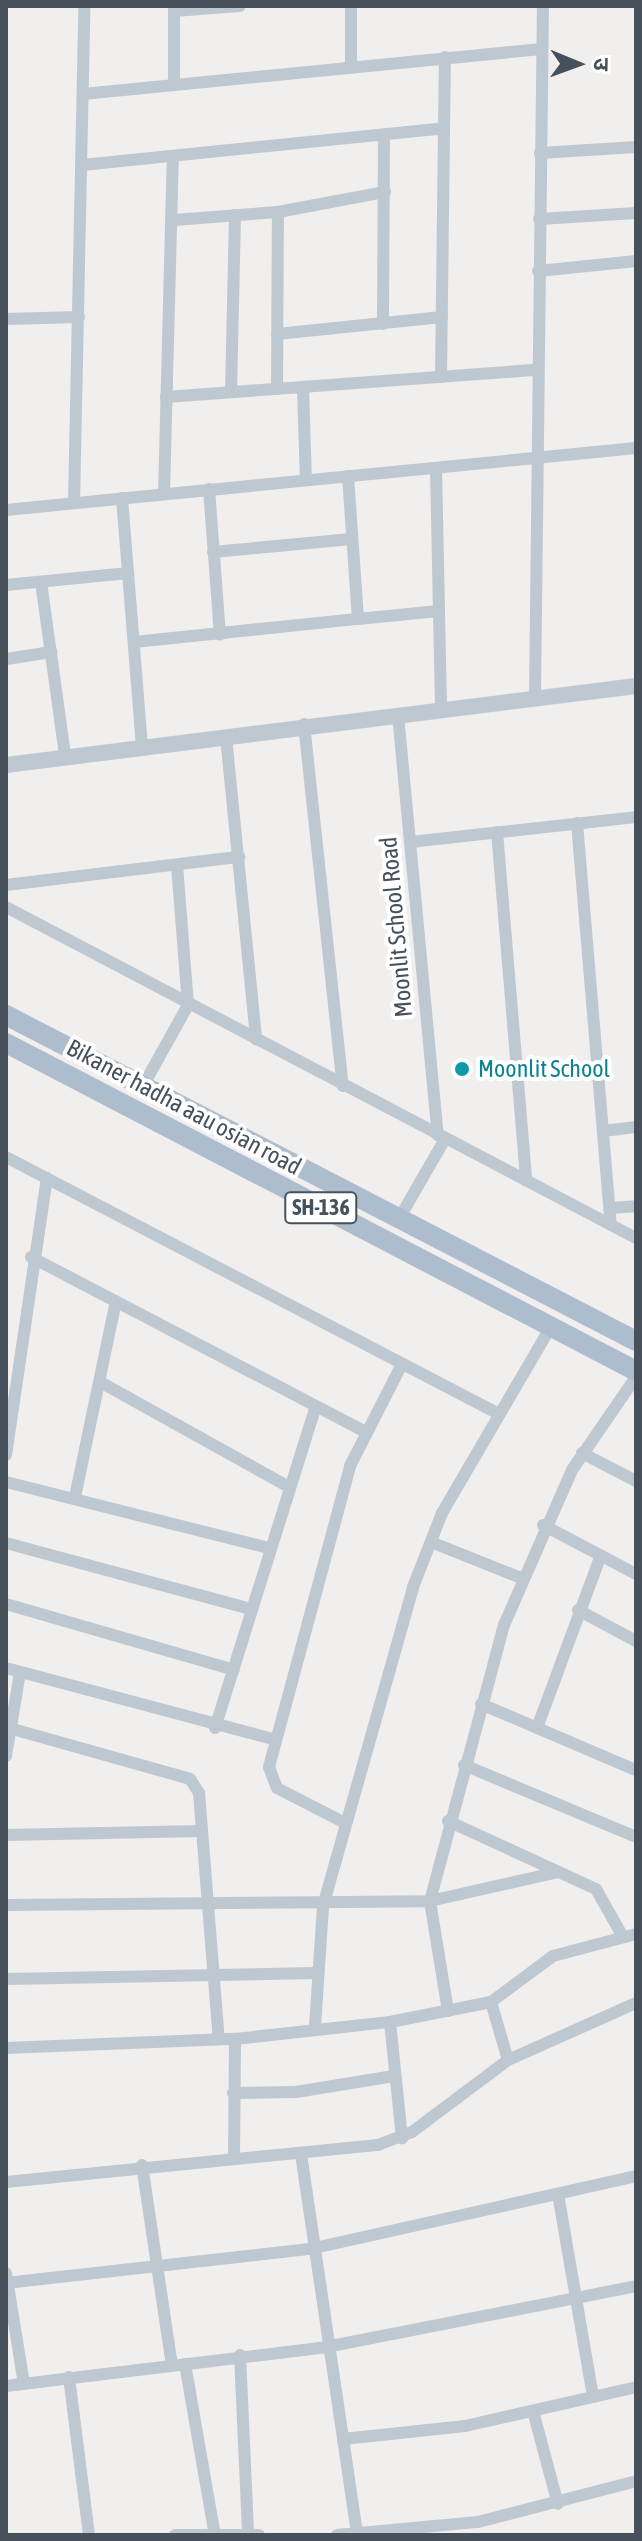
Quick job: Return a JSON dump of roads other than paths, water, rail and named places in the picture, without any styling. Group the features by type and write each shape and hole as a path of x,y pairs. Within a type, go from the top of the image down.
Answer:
{"main road":[{"name":"Bikaner hadha aau osian road","path":"6,1015 636,1341"},
{"name":"Bikaner hadha aau osian road","path":"6,1043 636,1374"}],"street":[{"path":"74,503 84,6"},
{"path":"174,84 174,8 240,6"},
{"path":"351,6 351,65"},
{"path":"535,697 536,370 543,6"},
{"path":"83,94 351,65 542,49"},
{"path":"441,377 445,57"},
{"path":"82,165 444,128"},
{"path":"383,324 384,135"},
{"path":"540,153 636,147"},
{"path":"164,494 174,220 173,156"},
{"path":"174,220 278,212 385,192"},
{"path":"277,389 278,212"},
{"path":"539,219 636,213"},
{"path":"231,392 235,215"},
{"path":"538,271 636,261"},
{"path":"6,319 79,317"},
{"path":"277,334 442,317"},
{"path":"166,397 536,370"},
{"path":"303,387 306,480"},
{"path":"6,510 636,448"},
{"path":"436,468 441,709"},
{"path":"348,476 358,619"},
{"path":"209,489 220,635"},
{"path":"122,498 142,748"},
{"path":"213,552 351,539"},
{"path":"6,585 128,573"},
{"path":"41,582 65,756"},
{"path":"134,642 439,611"},
{"path":"6,659 51,652"},
{"path":"6,765 304,724 636,686"},
{"name":"Moonlit School Road","path":"398,715 442,1137"},
{"path":"304,724 343,1086"},
{"path":"226,737 256,1040"},
{"path":"410,842 636,817"},
{"path":"577,823 611,1225"},
{"path":"497,832 526,1181"},
{"path":"6,885 239,857"},
{"path":"143,1086 188,1005 177,865"},
{"path":"6,907 636,1238"},
{"path":"603,1131 636,1127"},
{"path":"400,1217 442,1137"},
{"path":"6,1157 497,1413"},
{"path":"6,1455 9,1397 47,1178"},
{"path":"610,1208 636,1206"},
{"path":"31,1257 115,1305 367,1433"},
{"path":"75,1497 102,1383 115,1305"},
{"path":"315,2027 314,1973 323,1906 345,1823 431,1542 497,1413 550,1328"},
{"path":"345,1823 277,1788 269,1767 273,1739 350,1466 402,1364"},
{"path":"448,2011 430,1901 448,1821 481,1704 521,1578 543,1525 582,1453 636,1374"},
{"path":"102,1383 287,1486"},
{"path":"215,1728 287,1486 315,1408"},
{"path":"582,1453 636,1481"},
{"path":"6,1482 268,1548"},
{"path":"543,1525 636,1574"},
{"path":"431,1542 521,1578"},
{"path":"6,1543 250,1609"},
{"path":"537,1728 578,1610 601,1555"},
{"path":"6,1604 234,1670"},
{"path":"578,1610 636,1641"},
{"path":"6,1668 215,1728 273,1739"},
{"path":"6,1756 20,1672"},
{"path":"481,1704 636,1770"},
{"path":"9,1728 180,1772 199,1793 219,2039"},
{"path":"464,1765 636,1837"},
{"path":"6,2048 235,2039 315,2027 390,2022 491,2002 553,1956 629,1936 596,1889 448,1821"},
{"path":"6,1835 201,1831"},
{"path":"6,1905 323,1906 430,1901 559,1872"},
{"path":"6,1977 215,1970 314,1973"},
{"path":"491,2002 508,2060"},
{"path":"6,2182 142,2165 301,2154 402,2138 508,2060 636,2003"},
{"path":"390,2022 402,2138"},
{"path":"234,2159 235,2039"},
{"path":"233,2093 296,2092 394,2076"},
{"path":"301,2154 310,2249 357,2533"},
{"path":"142,2165 154,2270 214,2530"},
{"path":"24,2384 7,2280 154,2270 310,2249 636,2176"},
{"path":"558,2194 593,2397"},
{"path":"6,2386 240,2355 326,2347 636,2286"},
{"path":"175,2535 214,2530 253,2534 240,2355"},
{"path":"69,2377 89,2535"},
{"path":"343,2439 533,2411 636,2387"},
{"path":"533,2411 558,2504"},
{"path":"337,2535 435,2530 558,2504 636,2481"}],"place":[{"name":"Moonlit School","path":"462,1069"}]}
